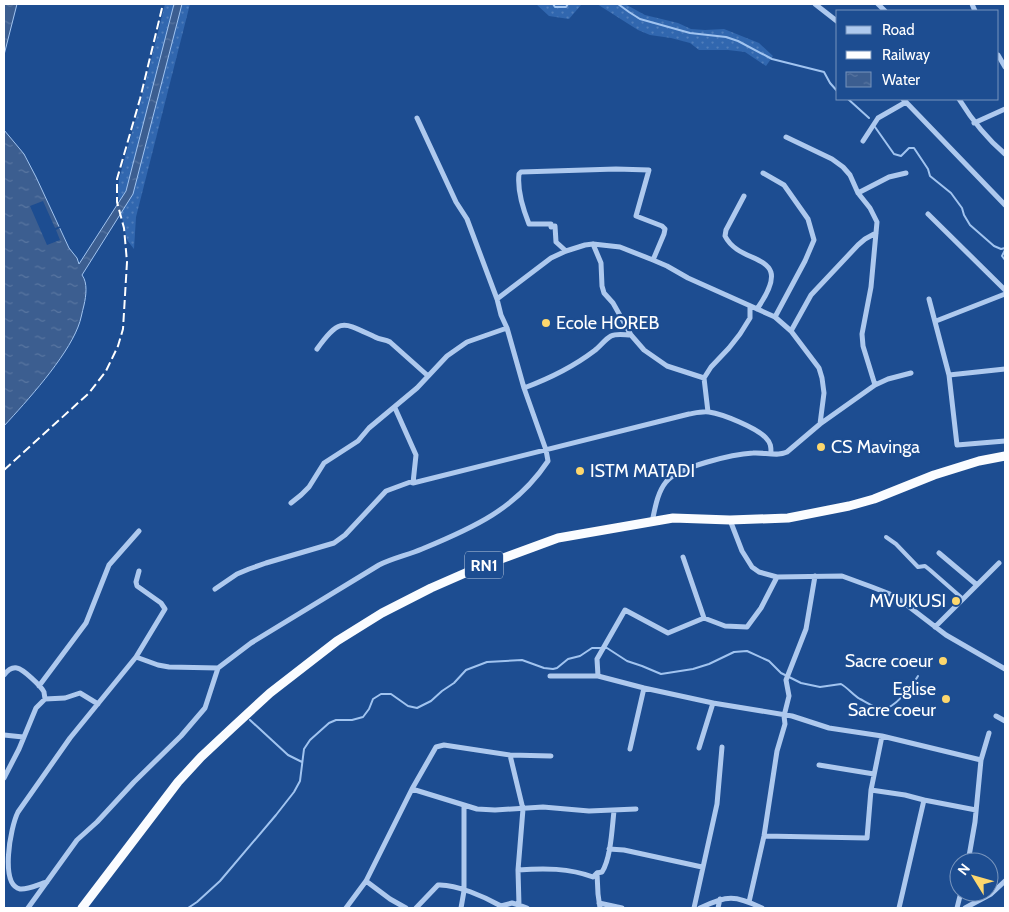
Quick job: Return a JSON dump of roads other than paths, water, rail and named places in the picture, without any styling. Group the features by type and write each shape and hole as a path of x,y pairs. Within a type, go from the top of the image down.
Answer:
{"highway":[{"name":"RN1","path":"82,908 178,782 201,757 270,693 337,641 382,613 431,588 479,567 558,538 673,518 730,520 788,518 849,506 889,494 934,475 979,461 1005,456"}],"street":[{"path":"816,4 836,20"},
{"path":"999,56 1005,67"},
{"path":"863,142 878,118 904,100 1005,205"},
{"path":"960,100 974,123 1005,154"},
{"path":"974,123 1005,110"},
{"path":"28,908 77,840 98,822 113,803 205,708 218,668 251,643 379,565 397,556 420,550 491,517 536,479 548,461 497,298 467,219 447,185 417,118"},
{"path":"786,137 832,159 843,167 875,216 877,222 871,288 862,334 866,360 875,385"},
{"path":"566,251 556,242 554,226 551,227 551,224 529,224 523,210 518,176 521,172 616,169 649,170 636,216 664,228 664,234 653,260"},
{"path":"762,173 784,185 808,219 814,240 806,261 775,316"},
{"path":"858,192 889,177 906,173"},
{"path":"744,196 726,230 725,236 729,244 760,260 771,274 772,278 768,293 757,309"},
{"path":"928,214 1005,290"},
{"path":"791,331 811,295 858,245 876,234"},
{"path":"497,298 551,258 566,251 594,244 620,247 667,266 688,278 775,316 791,331 819,368 824,392 820,424"},
{"path":"594,244 600,263 604,293 613,303 631,335 644,350 667,366 704,378"},
{"path":"936,320 1005,294"},
{"path":"929,299 949,375 957,445 1005,441"},
{"path":"708,412 704,378 711,366 740,334 750,318 750,306"},
{"path":"317,349 330,331 346,324 357,327 378,339 390,342 427,375"},
{"path":"291,503 309,487 324,463 352,446 369,428 417,388 427,375 447,356 467,342 507,328"},
{"path":"524,388 545,380 574,364 614,335 631,335"},
{"path":"949,375 1005,369"},
{"path":"652,522 662,487 676,473 702,464 752,453 782,455 820,424 875,385 888,379 911,373"},
{"path":"395,408 416,455 413,483"},
{"path":"215,588 237,574 266,563 334,543 345,536 386,491 413,481 413,483 689,414 708,412 745,424 759,432 771,444 771,453"},
{"path":"730,520 742,551 752,567 758,572 777,577 842,576 895,596 935,628 958,643 1005,668"},
{"path":"39,686 86,623 109,565 138,532"},
{"path":"886,537 896,544 918,567 925,566 964,599"},
{"path":"939,553 977,585"},
{"path":"683,557 704,618"},
{"path":"935,628 999,563"},
{"path":"10,885 4,874 5,854 10,830 18,812 70,738 136,657 165,609 161,603 137,586 136,582 139,571"},
{"path":"749,902 764,836 777,751 785,724 784,716 789,696 786,680 806,629 815,576"},
{"path":"598,676 597,659 625,610 668,633 704,618 725,626 746,627 761,608 777,577"},
{"path":"136,657 169,667 218,668"},
{"path":"4,675 16,667 20,669 39,686 44,692 46,699"},
{"path":"550,676 598,676 713,703 792,716 829,728 882,736 982,760"},
{"path":"630,749 644,688"},
{"path":"4,778 36,708 46,699 65,698 80,693 98,704"},
{"path":"699,748 713,703"},
{"path":"996,716 1005,721"},
{"path":"970,852 982,760 989,734"},
{"path":"4,735 23,738"},
{"path":"764,836 867,838 871,790 882,736"},
{"path":"346,908 366,881 412,789 434,750 439,745 510,755 551,756"},
{"path":"694,908 717,804 722,747"},
{"path":"510,755 523,809 518,870 519,905"},
{"path":"818,765 874,774"},
{"path":"412,789 477,809 543,807 589,811 636,809"},
{"path":"871,790 976,810"},
{"path":"899,908 924,800"},
{"path":"461,908 464,891 464,806"},
{"path":"518,870 542,868 565,870 593,876 604,870 614,811"},
{"path":"609,849 624,850 702,867"},
{"path":"597,873 600,906 622,908"},
{"path":"366,881 406,908"},
{"path":"965,908 991,894 1005,881"},
{"path":"4,883 20,889 47,882"},
{"path":"416,908 438,885 447,884 464,891 476,893 502,906 512,903 527,908"},
{"path":"1000,886 1005,891"},
{"path":"700,908 720,899 735,898 762,908"},
{"path":"718,908 720,899"}],"water":[{"path":"4,4 17,4 4,55"},
{"path":"174,4 182,4 133,194 82,275 86,286 80,322 65,352 45,379 4,426 4,130 24,154 69,248 79,264 126,191"}],"waterway":[{"path":"553,4 555,7 566,7 568,4"},
{"path":"618,4 640,19 690,33 726,37 738,41 772,59 824,72 836,90"},
{"path":"849,100 869,118"},
{"path":"875,127 894,154 901,156 909,148 914,148 928,169 930,176 951,193 962,208 970,225 994,246 1001,249 1005,248"},
{"path":"1005,250 1002,256 1005,260"},
{"path":"188,908 220,881 294,792 300,781 304,749 310,740 329,723 336,720 352,720 363,717 373,699 381,694 391,694 408,706 417,708 431,701 454,683 466,670 487,662 522,660 544,668 553,669 568,659 580,656 592,648 607,648 627,661 661,674 693,669 709,664 734,652 747,651 769,661 781,673 801,683 820,687 841,684 860,699 881,709 886,709 897,702 918,676"},
{"path":"250,720 288,755 302,762"}],"railway":[{"path":"4,470 89,393 106,371 118,346 123,329 127,262 124,228 117,202 117,179 140,99 163,4"}],"place":[{"name":"Ecole HOREB","path":"546,323"},
{"name":"CS Mavinga","path":"821,447"},
{"name":"ISTM MATADI","path":"580,471"},
{"name":"MVUKUSI","path":"956,601"},
{"name":"Sacre coeur","path":"943,661"},
{"name":"Eglise Sacre coeur","path":"946,699"}]}
